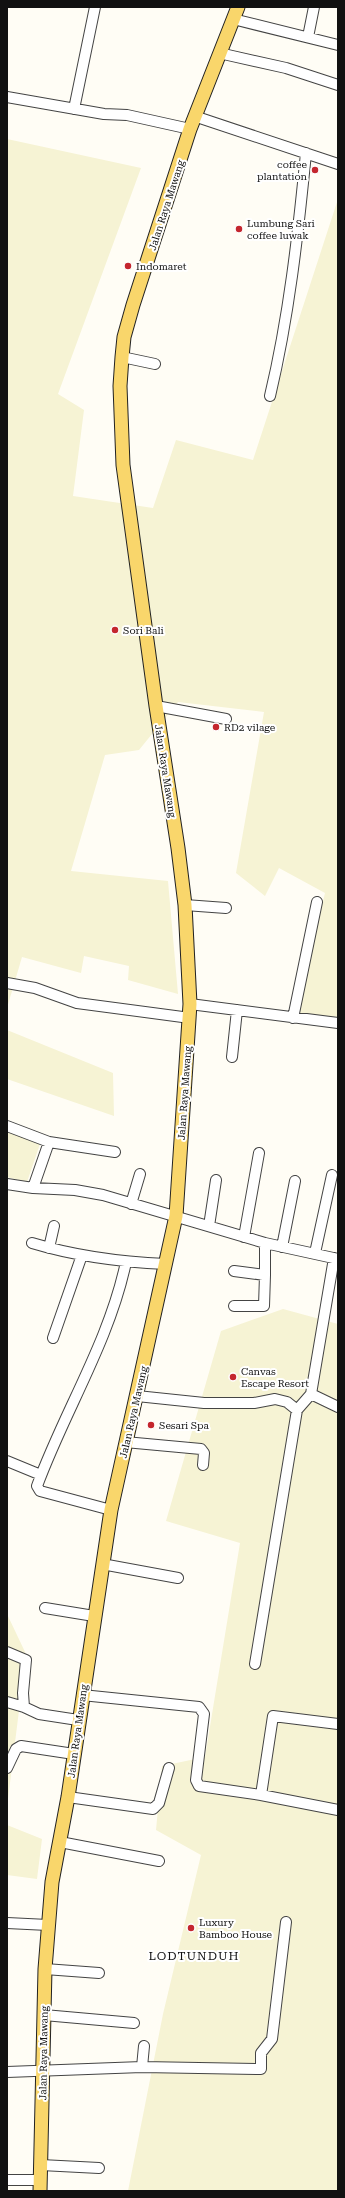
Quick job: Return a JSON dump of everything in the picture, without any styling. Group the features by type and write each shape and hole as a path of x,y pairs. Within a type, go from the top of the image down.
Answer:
{"main road":[{"name":"Jalan Raya Mawang","path":"40,2186 45,1968 52,1882 68,1797 78,1720 111,1510 176,1216 190,1018 184,905 168,777 156,706 122,454 120,386 122,357 124,337 133,305 190,129 197,117 219,53 236,13"}],"street":[{"path":"74,108 95,7"},
{"path":"308,37 314,7"},
{"path":"236,13 308,37 338,45"},
{"path":"219,53 286,68 338,85"},
{"path":"7,97 127,115 190,129"},
{"path":"197,117 338,164"},
{"path":"270,396 284,338 296,252 306,153"},
{"path":"122,357 155,364"},
{"path":"156,706 226,719"},
{"path":"293,1018 317,902"},
{"path":"184,905 226,908"},
{"path":"7,983 35,988 77,1003 190,1018"},
{"path":"190,1004 338,1024"},
{"path":"232,1057 237,1010"},
{"path":"7,1126 49,1142 115,1152"},
{"path":"33,1188 49,1142"},
{"path":"244,1236 258,1153"},
{"path":"131,1204 140,1174"},
{"path":"315,1253 332,1175"},
{"path":"209,1226 216,1180"},
{"path":"282,1247 295,1182"},
{"path":"7,1184 33,1188 75,1190 103,1195 265,1243 336,1258 311,1394 297,1410 255,1664"},
{"path":"49,1248 54,1226"},
{"path":"32,1243 82,1255 126,1262 166,1264"},
{"path":"234,1306 264,1306 265,1243"},
{"path":"53,1338 82,1255"},
{"path":"111,1510 40,1490 38,1486 96,1355 119,1294 126,1262"},
{"path":"234,1271 265,1275"},
{"path":"311,1394 338,1407"},
{"path":"137,1396 204,1403 254,1403 275,1399 287,1402 297,1410"},
{"path":"125,1442 202,1449 204,1453 203,1465"},
{"path":"7,1461 42,1475"},
{"path":"102,1564 178,1578"},
{"path":"44,1608 94,1616"},
{"path":"7,1652 26,1660 23,1693 24,1707"},
{"path":"82,1695 199,1708 204,1714 196,1780 199,1786 261,1795 338,1810"},
{"path":"7,1702 24,1707 39,1714 78,1720"},
{"path":"261,1795 273,1716 338,1724"},
{"path":"7,1768 11,1763 16,1749 21,1746 74,1754"},
{"path":"68,1797 153,1809 159,1803 169,1768"},
{"path":"60,1842 159,1861"},
{"path":"7,2072 142,2067 262,2068 261,2053 272,2038 286,1922"},
{"path":"7,1923 48,1925"},
{"path":"45,1968 99,1973"},
{"path":"44,2015 134,2023"},
{"path":"142,2067 144,2046"},
{"path":"41,2165 99,2168"},
{"path":"7,2180 40,2186"}],"shaded area":[{"path":"7,139 141,168 58,394 84,410 73,496 153,508 176,440 253,460 338,199 338,1017 296,1013 325,893 279,868 265,896 236,873 264,712 178,702 139,750 105,755 71,871 168,881 178,994 128,980 129,966 84,956 81,973 22,957 7,1008"},
{"path":"7,1030 113,1073 114,1116 7,1079"},
{"path":"7,1128 41,1141 27,1182 7,1177"},
{"path":"283,1309 338,1324 338,2191 128,2191 163,2014 201,1855 156,1830 162,1766 205,1757 240,1543 166,1521 221,1331"},
{"path":"7,1614 26,1654 7,1807"},
{"path":"7,1825 42,1839 37,1879 7,1875"}],"place":[{"name":"coffee plantation","path":"315,170"},
{"name":"Lumbung Sari coffee luwak","path":"239,229"},
{"name":"Indomaret","path":"128,266"},
{"name":"Sori Bali","path":"115,630"},
{"name":"RD2 vilage","path":"216,727"},
{"name":"Canvas Escape Resort","path":"233,1377"},
{"name":"Sesari Spa","path":"151,1425"},
{"name":"Luxury Bamboo House","path":"191,1928"}],"district":[{"name":"LODTUNDUH","path":"194,1956"}]}
